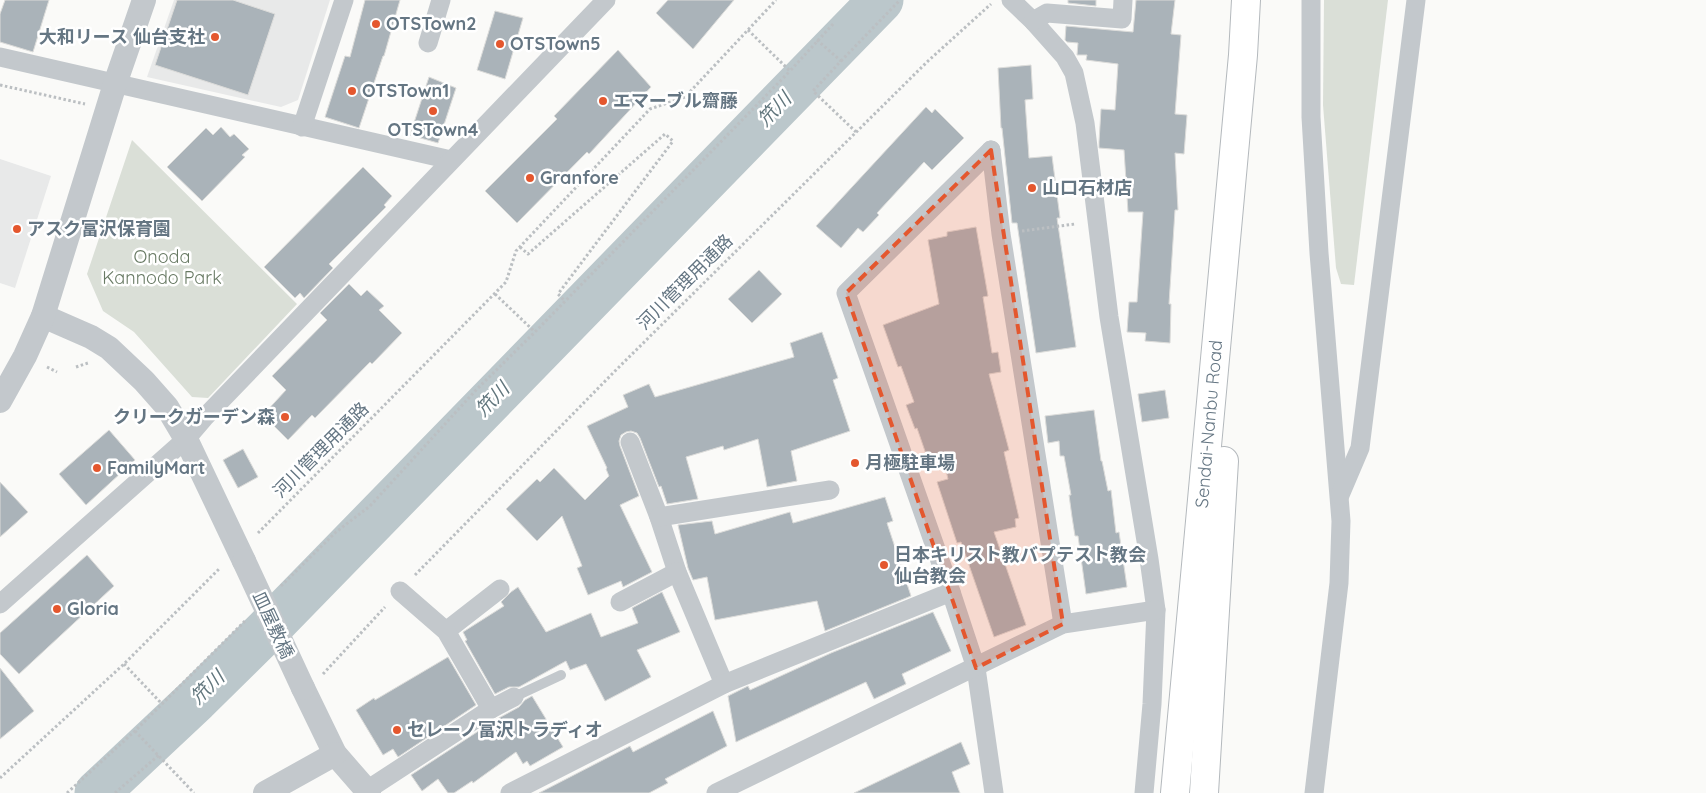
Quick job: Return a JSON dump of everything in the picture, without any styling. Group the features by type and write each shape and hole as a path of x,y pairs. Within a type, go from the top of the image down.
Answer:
{"highway":[{"name":"Sendai-Nanbu Road","path":"1175,793 1243,55 1246,0"},
{"name":"Sendai-Nanbu Road","path":"1204,793 1242,146 1243,55"}],"street":[{"path":"0,401 25,356 43,316 114,84 144,0"},
{"path":"302,127 344,0"},
{"path":"428,43 441,0"},
{"path":"0,604 186,439 204,418 606,0"},
{"path":"1011,0 1033,21 1064,57 1074,73 1085,123 1109,317 1150,559 1156,610 1152,704 1144,793"},
{"path":"1033,21 1047,14 1122,19 1123,0"},
{"path":"1311,0 1311,117 1319,253 1341,521 1340,583 1314,793"},
{"path":"1339,498 1360,448 1416,0"},
{"path":"0,57 451,160"},
{"path":"994,793 976,668 846,293 991,150 1001,234 1063,624"},
{"name":"皿屋敷橋","path":"43,316 91,337 109,348 144,381 167,407 186,439 235,562 311,684 335,754 368,792"},
{"path":"630,442 660,517 677,572 724,684"},
{"path":"660,517 830,490"},
{"path":"620,602 677,572"},
{"path":"446,631 500,590"},
{"path":"400,591 446,631 491,709"},
{"path":"510,793 724,684 951,592"},
{"path":"716,793 1063,624 1156,610"},
{"path":"368,792 491,709 514,697"},
{"path":"265,793 335,754"}],"lane":[{"path":"514,697 561,675"}],"path":[{"name":"河川管理用通路","path":"254,537 495,294 506,282 516,251 650,109 685,97 776,0"},
{"path":"856,132 813,91 840,60 900,0"},
{"name":"河川管理用通路","path":"311,684 323,674 400,591 616,370 928,61 995,0"},
{"path":"280,587 336,532 370,506 477,389 790,71 834,23"},
{"path":"748,30 790,71"},
{"path":"819,41 840,60"},
{"path":"0,84 85,104"},
{"path":"520,247 528,254 665,134 673,141 558,294 565,301"},
{"path":"1001,234 1098,221"},
{"path":"495,294 535,332"},
{"path":"0,778 235,562"},
{"path":"67,793 136,733 162,704 252,614"},
{"path":"124,664 162,704"},
{"path":"136,733 194,793"},
{"path":"115,793 159,755"}],"highlighted area":[{"path":"991,150 1063,624 976,668 846,293"}],"shaded area":[{"path":"174,0 330,0 298,100 281,107 147,77"},
{"path":"869,0 893,0 843,51 830,40"},
{"name":"アスク富沢保育園","path":"0,159 51,176 15,288 0,283"}],"green space":[{"path":"1324,0 1388,0 1354,285 1341,284 1336,268 1323,105"},
{"name":"Onoda Kannodo Park","path":"132,140 297,304 208,398 192,397 134,332 103,311 87,274"}],"building":[{"path":"5,0 49,0 33,52 0,42 0,14"},
{"path":"177,0 233,0 275,14 248,95 155,65"},
{"path":"365,0 400,0 384,56 359,128 325,117 345,56 350,57"},
{"path":"668,0 734,0 693,49 656,13"},
{"path":"1068,0 1096,0 1096,6 1068,3"},
{"path":"1136,0 1175,0 1171,34 1181,35 1175,114 1187,115 1184,154 1175,153 1178,210 1175,210 1169,304 1171,304 1170,343 1145,341 1146,333 1127,332 1129,302 1137,302 1143,212 1128,212 1124,150 1099,148 1101,109 1115,110 1118,64 1086,60 1087,55 1077,55 1078,43 1065,40 1066,26 1133,32"},
{"name":"OTSTown5","path":"495,11 523,18 505,79 477,70"},
{"path":"618,50 651,87 589,154 587,152 517,223 485,191 557,119 554,116"},
{"path":"1031,65 1033,99 1025,100 1029,158 1052,156 1060,218 1057,218 1076,347 1036,353 1017,223 1012,223 1001,128 998,68"},
{"name":"OTSTown4","path":"429,77 456,88 438,143 410,135"},
{"path":"926,107 932,113 935,109 964,138 932,170 924,162 877,213 879,215 863,232 858,228 841,248 816,226"},
{"path":"221,127 230,137 234,134 249,149 242,155 245,157 202,201 167,167 206,128 213,135"},
{"path":"363,167 392,196 384,205 386,207 329,264 333,268 304,298 300,293 295,298 264,267"},
{"path":"976,227 988,296 983,297 992,353 998,352 1001,372 989,374 1009,450 1004,452 1019,518 1015,519 1016,527 994,532 1026,625 994,637 961,542 957,543 937,482 948,479 942,454 927,457 917,428 915,429 906,405 914,402 901,366 898,367 883,325 939,304 928,240 947,236 947,232"},
{"path":"759,270 782,294 752,323 728,299"},
{"path":"349,284 361,296 367,290 384,306 379,310 402,333 372,364 370,362 315,418 312,415 288,440 263,415 286,390 272,376 327,320 320,313"},
{"path":"822,332 838,378 833,380 850,431 791,451 797,481 767,487 758,439 724,450 723,446 686,457 698,499 667,504 637,433 631,431 621,435 620,446 639,496 620,505 652,572 623,587 621,581 588,595 577,568 582,566 562,516 537,541 506,509 537,479 540,482 554,468 585,500 609,476 587,426 628,407 623,395 649,384 655,397 794,357 790,343"},
{"path":"1165,390 1169,418 1142,422 1138,394"},
{"path":"1094,410 1101,461 1108,491 1111,490 1116,533 1119,532 1127,587 1086,594 1078,536 1075,536 1069,495 1071,495 1064,456 1060,456 1059,441 1048,443 1045,416"},
{"path":"109,430 135,460 86,505 59,474"},
{"path":"243,449 258,477 238,488 223,460"},
{"path":"0,482 28,512 0,537"},
{"path":"885,497 893,521 887,523 911,596 825,631 817,601 715,620 707,577 693,580 688,568 678,525 712,521 715,534 790,512 793,523"},
{"name":"Gloria","path":"87,555 114,586 19,674 0,654 0,633"},
{"path":"518,587 546,632 591,613 601,637 638,623 632,608 662,592 680,632 637,650 651,677 605,701 586,664 570,670 566,661 519,687 509,687 495,694 465,641 467,640 463,632 504,606 501,602"},
{"path":"933,612 951,651 902,674 906,684 874,699 866,682 736,742 728,696 748,686 750,690 831,653"},
{"name":"セレーノ富沢トラディオ","path":"448,657 476,705 398,757 393,749 383,755 356,710"},
{"path":"0,668 34,711 0,739"},
{"path":"532,696 563,747 530,766 527,761 523,764 516,752 473,783 472,781 454,793 448,793 438,779 422,791 411,775 497,719 519,707"},
{"path":"713,711 727,746 665,779 668,783 649,793 539,793 630,746 633,752"},
{"path":"961,742 970,764 952,772 960,793 854,793"}],"waterway":[{"name":"笊川","path":"97,793 267,630 881,0"}],"place":[{"name":"OTSTown2","path":"376,24"},
{"name":"大和リース 仙台支社","path":"215,37"},
{"name":"OTSTown5","path":"500,44"},
{"name":"OTSTown1","path":"352,91"},
{"name":"エマーブル齋藤","path":"603,101"},
{"name":"OTSTown4","path":"433,111"},
{"name":"Granfore","path":"530,178"},
{"name":"山口石材店","path":"1032,188"},
{"name":"アスク富沢保育園","path":"17,229"},
{"name":"クリークガーデン森","path":"285,417"},
{"name":"月極駐車場","path":"855,463"},
{"name":"FamilyMart","path":"97,468"},
{"name":"日本キリスト教バプテスト教会 仙台教会","path":"884,565"},
{"name":"Gloria","path":"57,609"},
{"name":"セレーノ富沢トラディオ","path":"397,730"}]}
